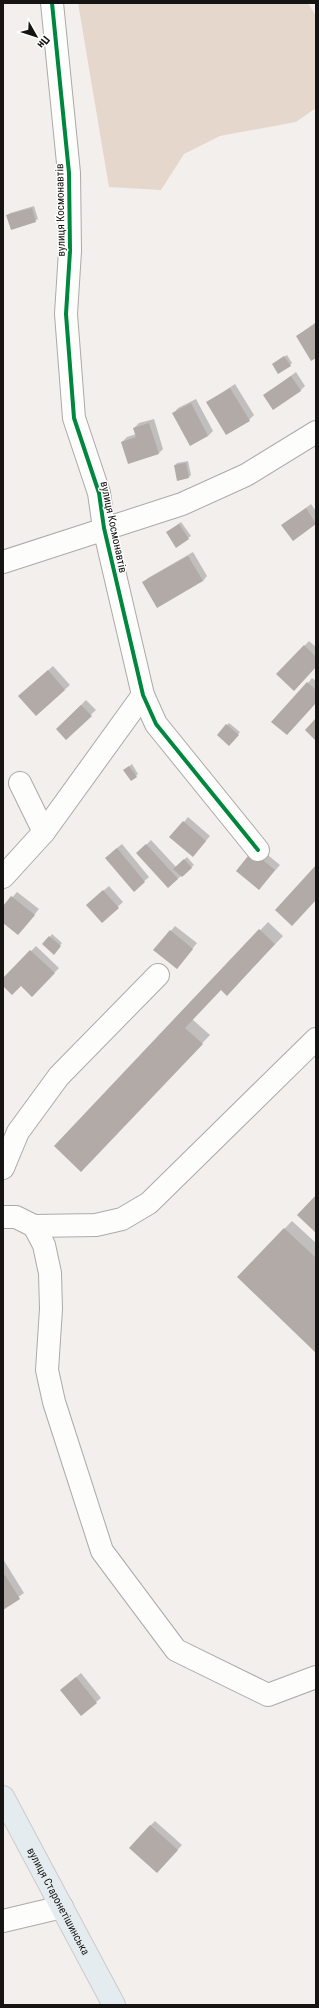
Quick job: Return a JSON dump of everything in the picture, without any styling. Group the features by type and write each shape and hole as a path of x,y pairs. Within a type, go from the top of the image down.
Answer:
{"main road":[{"name":"вулиця Старонетішинська","path":"3,1797 114,2005"}],"street":[{"name":"вулиця Космонавтів","path":"52,3 69,173 70,251 66,314 70,382 74,418 99,493 104,528 143,695 156,724 258,850"},
{"name":"вулиця Космонавтів","path":"3,562 104,528 182,504 246,475 316,432"},
{"path":"3,877 44,832 143,695"},
{"path":"20,783 44,832"},
{"path":"3,1168 18,1132 59,1076 158,975"},
{"path":"3,1217 16,1217 34,1226 96,1224 122,1219 140,1210 316,1039"},
{"path":"34,1226 44,1245 50,1273 51,1309 48,1376 54,1402 102,1551 176,1650 268,1696 316,1677"},
{"path":"3,1921 62,1907"}],"shaded area":[{"path":"78,3 308,3 316,16 316,108 296,122 220,136 184,154 161,190 109,187"}],"building":[{"path":"32,208 36,222 11,230 6,215"},
{"path":"315,324 316,358 311,361 296,336"},
{"path":"284,356 291,366 278,374 272,364"},
{"path":"291,376 301,391 273,410 263,395"},
{"path":"230,388 250,421 226,435 206,402"},
{"path":"191,403 208,436 190,446 172,413"},
{"path":"149,423 159,454 128,464 121,442 136,437 133,428"},
{"path":"186,463 189,478 177,481 174,465"},
{"path":"306,508 316,524 293,541 281,525"},
{"path":"179,524 189,539 176,548 166,532"},
{"path":"188,556 203,581 157,608 142,582"},
{"path":"304,645 316,657 316,667 294,691 276,674"},
{"path":"48,670 65,690 36,716 18,696"},
{"path":"307,682 316,690 316,703 287,735 271,722"},
{"path":"81,705 92,716 66,740 56,729"},
{"path":"316,718 316,741 305,730"},
{"path":"226,724 239,735 229,746 217,735"},
{"path":"129,766 137,777 131,781 123,770"},
{"path":"183,821 206,841 193,857 169,837"},
{"path":"146,844 178,879 168,888 136,853"},
{"path":"117,848 145,882 134,892 105,858"},
{"path":"252,851 275,870 259,890 236,871"},
{"path":"184,859 192,868 182,877 173,869"},
{"path":"316,865 316,900 292,926 275,910"},
{"path":"103,890 119,908 102,923 86,905"},
{"path":"11,896 35,915 18,935 3,923 3,906"},
{"path":"259,929 275,944 227,996 221,990 185,1028 203,1044 81,1172 54,1146"},
{"path":"170,930 193,949 177,969 153,950"},
{"path":"49,936 61,946 54,955 42,944"},
{"path":"30,950 55,973 32,997 21,986 12,995 3,986 3,978"},
{"path":"316,1195 316,1233 297,1215"},
{"path":"284,1228 316,1258 316,1353 237,1277"},
{"path":"3,1572 20,1599 3,1610"},
{"path":"76,1677 97,1703 81,1716 60,1690"},
{"path":"150,1825 178,1850 157,1873 129,1848"}],"cycle path":[{"path":"52,3 69,173 70,251 66,314 74,418 99,493 104,528 143,695 156,724 258,850"}]}
